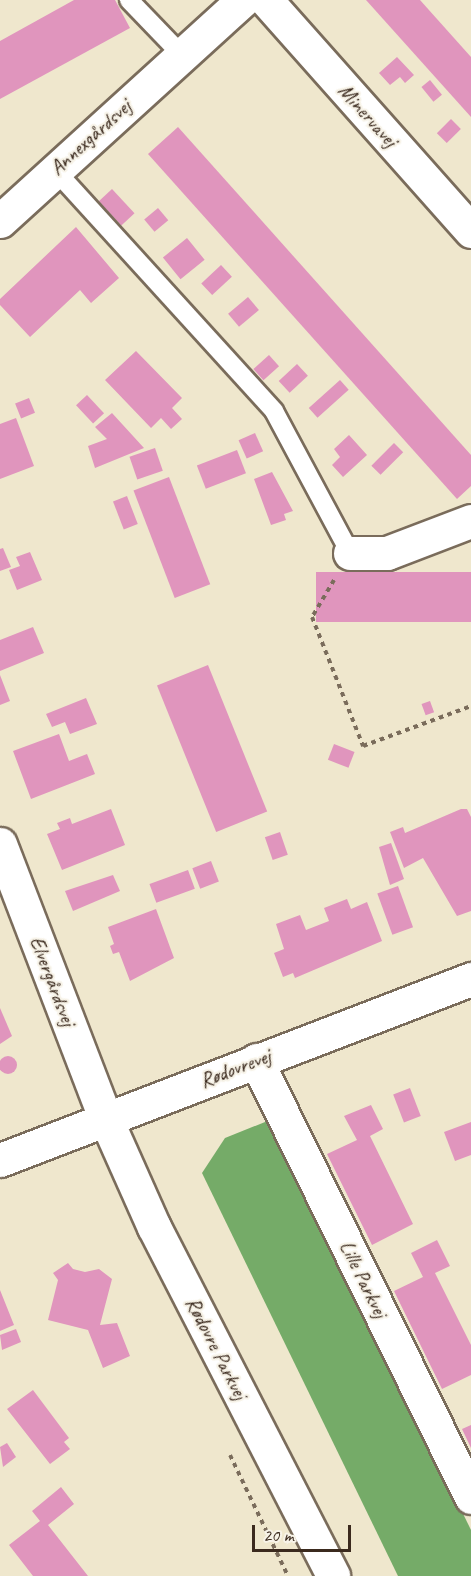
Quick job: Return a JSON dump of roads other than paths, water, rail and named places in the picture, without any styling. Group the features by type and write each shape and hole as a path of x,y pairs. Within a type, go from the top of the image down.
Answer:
{"street":[{"name":"Annexgårdsvej","path":"0,221 54,169 243,0"},
{"name":"Minervavej","path":"266,0 471,231"},
{"path":"350,553 387,553 471,521"},
{"name":"Elvergårdsvej","path":"1,850 105,1117"},
{"name":"Rødovrevej","path":"0,1160 105,1117 471,979"},
{"name":"Lille Parkvej","path":"256,1060 471,1497"},
{"name":"Rødovre Parkvej","path":"105,1117 154,1227 333,1576"}],"lane":[{"path":"129,0 182,55"},
{"path":"54,169 274,411 350,553"}]}
